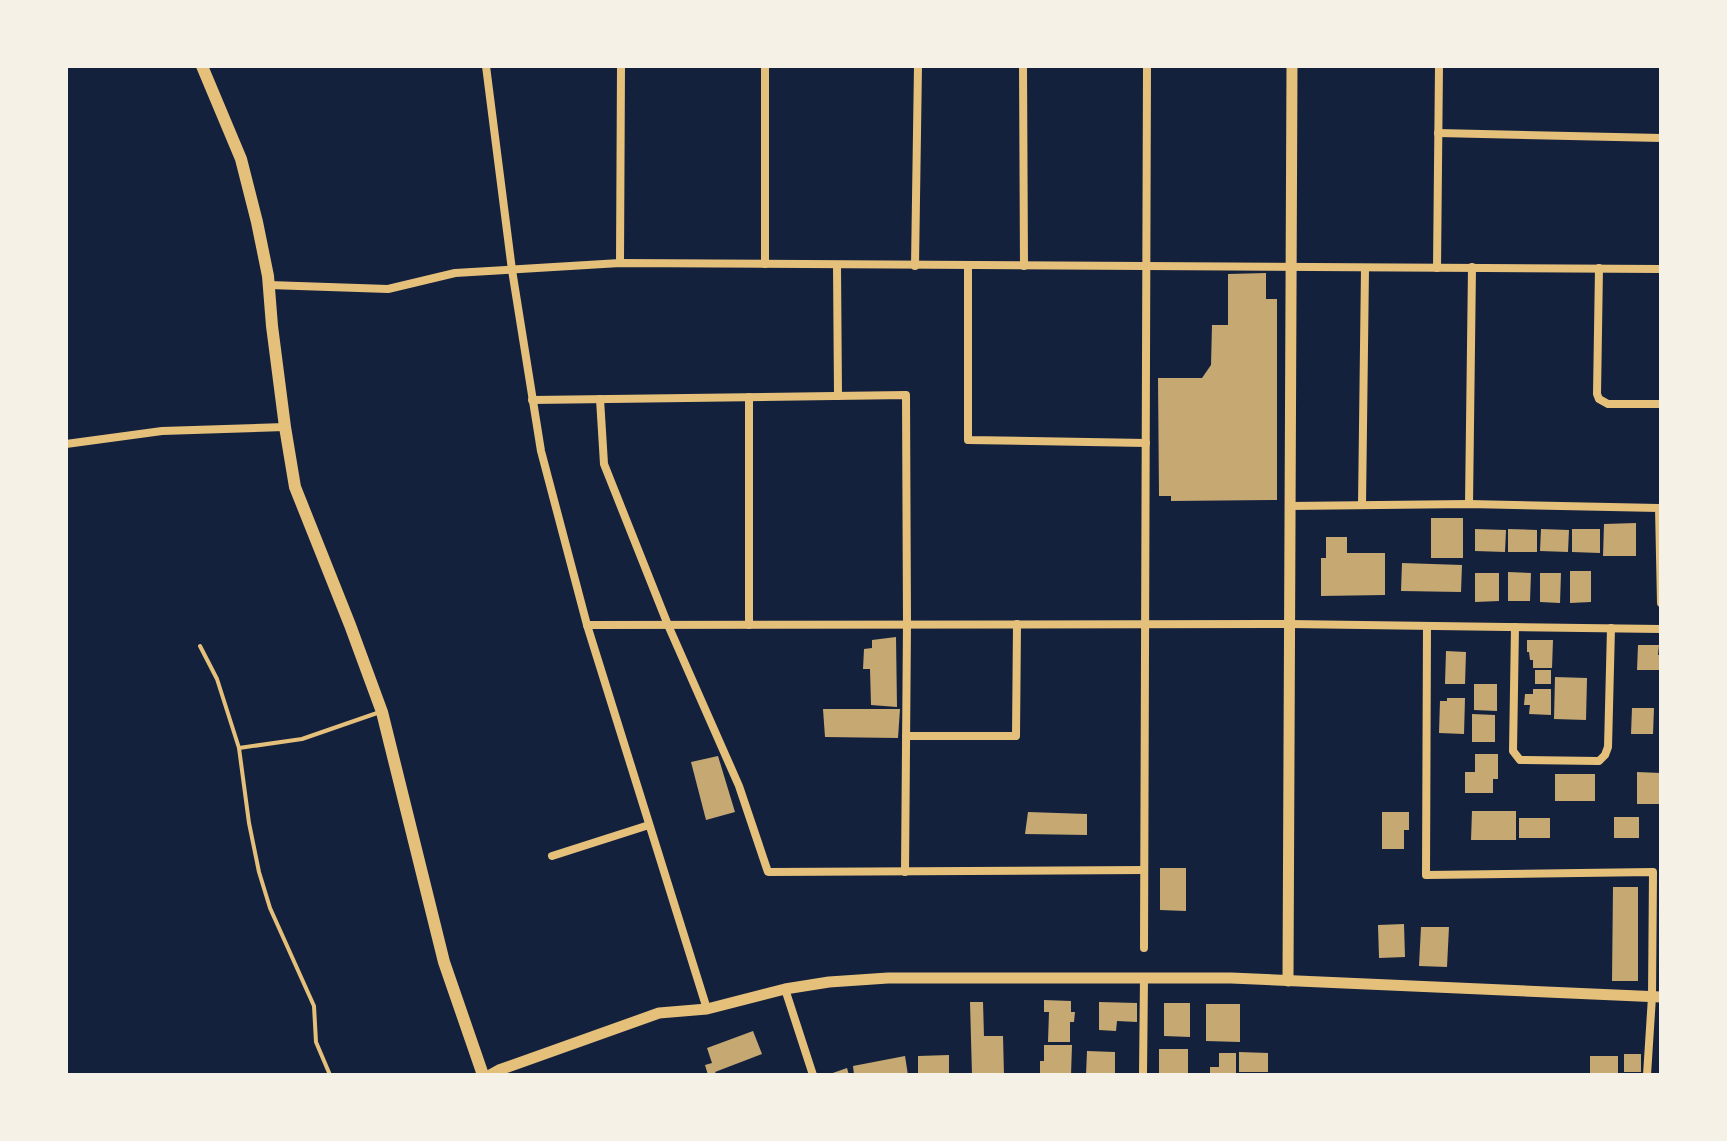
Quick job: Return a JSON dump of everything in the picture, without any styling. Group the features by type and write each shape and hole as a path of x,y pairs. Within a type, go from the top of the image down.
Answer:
{"main road":[{"path":"202,66 241,159 257,222 269,285 295,487 382,712 444,962 483,1075"}],"street":[{"path":"486,66 512,270 541,451 587,625 707,1009"},
{"path":"620,263 621,66"},
{"path":"765,66 765,264"},
{"path":"915,266 918,66"},
{"path":"1023,66 1024,266"},
{"path":"1144,948 1147,66"},
{"path":"1288,981 1292,66"},
{"path":"1437,268 1439,66"},
{"path":"1438,133 1661,138"},
{"path":"269,285 388,289 455,273 620,263 1661,269"},
{"path":"837,265 838,396"},
{"path":"968,266 968,440 1146,443"},
{"path":"1469,504 1472,267"},
{"path":"1362,505 1365,268"},
{"path":"1599,268 1599,399 1608,404 1661,404"},
{"path":"532,400 906,395 905,872"},
{"path":"749,397 749,625"},
{"path":"600,399 604,464 668,625 739,786 768,872 1144,870"},
{"path":"66,444 162,431 285,427"},
{"path":"1289,506 1469,504 1659,508 1661,603"},
{"path":"906,736 1016,736 1017,624"},
{"path":"587,625 1289,624 1661,629"},
{"path":"1427,626 1426,875 1653,872 1656,997 1647,1075"},
{"path":"1515,627 1513,751 1520,760 1552,761 1599,761 1605,755 1608,747 1611,628"},
{"path":"552,856 649,825"},
{"path":"490,1075 659,1013 707,1009 785,989 829,982 888,978 1288,981 1656,997"},
{"path":"1143,1075 1144,978"},
{"path":"785,989 813,1075"}],"lane":[{"path":"200,646 217,679 239,748 259,872 270,908 314,1006 316,1042 330,1075"},
{"path":"239,748 302,739 382,712"}],"building":[{"path":"1266,273 1266,299 1277,299 1277,500 1171,501 1171,496 1159,496 1158,378 1202,378 1211,365 1212,325 1228,325 1228,274"},
{"path":"1431,518 1463,518 1463,558 1431,558"},
{"path":"1636,523 1636,556 1603,556 1604,524"},
{"path":"1475,529 1506,530 1505,552 1475,551"},
{"path":"1508,529 1537,530 1537,552 1508,552"},
{"path":"1541,529 1569,530 1568,552 1540,551"},
{"path":"1572,529 1600,529 1600,553 1572,552"},
{"path":"1326,537 1347,537 1347,553 1385,553 1385,595 1321,596 1321,558 1326,558"},
{"path":"1402,563 1462,565 1461,592 1401,591"},
{"path":"1570,571 1591,571 1591,602 1570,603"},
{"path":"1508,572 1531,573 1530,601 1508,601"},
{"path":"1475,573 1499,573 1499,601 1475,602"},
{"path":"1540,573 1561,573 1560,603 1540,602"},
{"path":"896,637 897,707 871,705 870,669 863,669 864,649 872,648 872,640"},
{"path":"1527,640 1553,640 1552,668 1533,668 1533,660 1527,652"},
{"path":"1638,645 1659,645 1661,670 1637,670"},
{"path":"1446,651 1466,652 1465,684 1445,684"},
{"path":"1535,670 1551,670 1551,684 1535,684"},
{"path":"1555,677 1587,678 1586,720 1554,719"},
{"path":"1474,684 1497,684 1497,711 1474,710"},
{"path":"1533,689 1551,689 1551,715 1529,714 1530,705 1524,705 1525,694 1533,694"},
{"path":"1447,698 1465,698 1464,734 1439,733 1440,701 1447,701"},
{"path":"1632,708 1654,708 1653,734 1631,734"},
{"path":"823,709 900,709 898,738 825,737"},
{"path":"1472,714 1495,715 1495,742 1472,742"},
{"path":"1475,754 1498,754 1498,779 1493,779 1493,793 1465,793 1465,772 1475,772"},
{"path":"718,756 735,812 706,820 691,762"},
{"path":"1637,772 1661,773 1661,804 1637,804"},
{"path":"1555,774 1595,774 1595,801 1555,801"},
{"path":"1472,811 1516,811 1516,840 1471,840"},
{"path":"1028,812 1087,814 1087,835 1025,834"},
{"path":"1382,812 1409,812 1409,830 1404,830 1404,849 1382,849"},
{"path":"1614,817 1639,817 1639,838 1614,838"},
{"path":"1519,818 1550,818 1550,838 1519,838"},
{"path":"1160,868 1186,868 1186,911 1160,910"},
{"path":"1613,887 1638,887 1638,981 1612,981"},
{"path":"1404,924 1405,957 1379,958 1378,925"},
{"path":"1421,927 1449,927 1447,967 1419,966"},
{"path":"1044,1000 1071,1001 1071,1012 1075,1012 1074,1022 1070,1022 1070,1042 1048,1042 1049,1012 1044,1012"},
{"path":"970,1002 983,1002 984,1036 1003,1036 1004,1075 972,1075"},
{"path":"1099,1002 1137,1003 1137,1022 1117,1021 1116,1031 1099,1030"},
{"path":"1164,1003 1190,1003 1190,1037 1164,1036"},
{"path":"1206,1004 1240,1004 1240,1042 1206,1041"},
{"path":"753,1031 762,1054 715,1072 717,1075 708,1075 705,1065 712,1063 707,1048"},
{"path":"1044,1045 1072,1045 1071,1075 1040,1075"},
{"path":"1159,1049 1188,1049 1188,1075 1159,1075"},
{"path":"1087,1051 1115,1052 1115,1075 1086,1075"},
{"path":"1239,1052 1268,1053 1268,1072 1239,1072"},
{"path":"1219,1053 1236,1053 1236,1074 1210,1075 1210,1067 1219,1067"},
{"path":"1624,1054 1641,1054 1641,1072 1624,1072"},
{"path":"949,1055 949,1075 918,1075 918,1056"},
{"path":"905,1056 908,1075 854,1075 853,1066"},
{"path":"1590,1056 1618,1056 1618,1075 1590,1075"},
{"path":"847,1068 849,1075 827,1075"}]}
